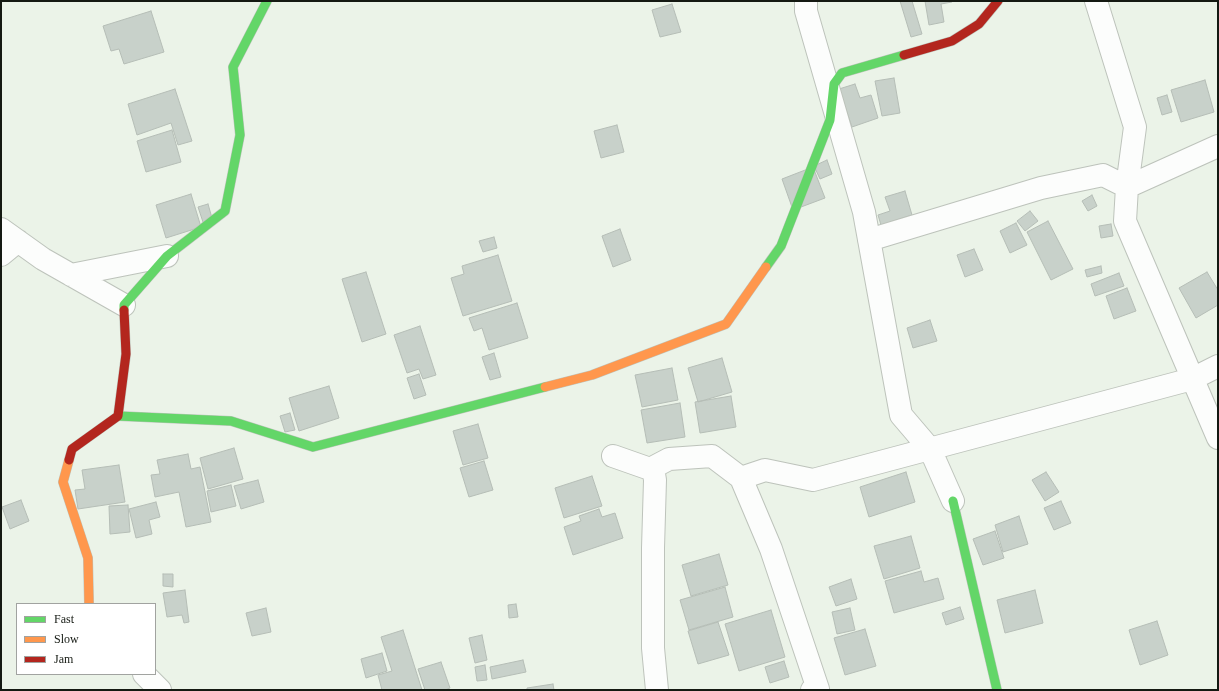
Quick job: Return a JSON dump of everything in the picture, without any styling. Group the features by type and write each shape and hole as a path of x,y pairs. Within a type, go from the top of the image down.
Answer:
{"street":[{"path":"118,416 126,354 124,305 167,256 225,211 240,135 233,67 267,1"},
{"path":"806,1 806,11 864,212 901,415 930,449 954,501 997,690"},
{"path":"89,603 88,558 63,482 72,449 118,416 231,421 313,447 592,375 726,324 781,246 830,120 834,84 842,73 952,41 979,24 998,1"},
{"path":"1096,1 1135,127 1127,187 1125,221 1218,438"},
{"path":"1127,187 1218,146"},
{"path":"868,240 1049,186 1103,175 1127,187"},
{"path":"1,256 10,235 43,259 124,305"},
{"path":"72,275 167,256"},
{"path":"741,478 765,470 813,480 1192,379 1218,366"},
{"path":"613,456 650,469 654,474 653,648 657,690"},
{"path":"650,469 669,459 712,456 741,478 771,549 818,689 812,690"},
{"path":"145,675 160,690"}],"building":[{"path":"900,1 912,1 922,34 911,37"},
{"path":"925,1 952,1 941,4 944,22 929,25"},
{"path":"672,4 681,32 660,37 652,10"},
{"path":"151,11 164,52 124,64 119,49 111,51 103,26"},
{"path":"894,78 900,113 882,116 875,81"},
{"path":"1205,80 1214,112 1181,122 1171,90"},
{"path":"855,84 860,98 871,95 878,118 852,127 839,89"},
{"path":"175,89 192,141 178,145 171,123 137,135 128,104"},
{"path":"1167,95 1172,112 1162,115 1157,98"},
{"path":"617,125 624,152 601,158 594,131"},
{"path":"172,130 181,162 146,172 137,141"},
{"path":"827,160 832,174 820,179 814,166"},
{"path":"813,167 825,198 793,210 782,179"},
{"path":"905,191 912,215 881,225 878,215 890,211 885,197"},
{"path":"191,194 201,227 166,238 156,205"},
{"path":"1092,195 1097,206 1088,211 1082,201"},
{"path":"208,204 214,225 205,228 198,207"},
{"path":"1030,211 1038,221 1025,231 1017,221"},
{"path":"1048,221 1073,269 1051,280 1027,232"},
{"path":"1016,223 1027,245 1010,253 1000,231"},
{"path":"1111,224 1113,236 1101,238 1099,226"},
{"path":"620,229 631,260 613,267 602,236"},
{"path":"494,237 497,248 483,252 479,241"},
{"path":"974,249 983,270 965,277 957,255"},
{"path":"498,255 512,301 463,316 451,278 464,274 462,266"},
{"path":"1101,266 1102,273 1087,277 1085,270"},
{"path":"366,272 386,334 362,342 342,279"},
{"path":"1207,272 1218,290 1218,305 1196,318 1179,288"},
{"path":"1119,273 1124,286 1095,296 1091,284"},
{"path":"1127,288 1136,311 1114,319 1106,296"},
{"path":"517,303 528,338 489,350 482,328 474,331 469,318"},
{"path":"930,320 937,341 913,348 907,328"},
{"path":"420,326 436,375 423,379 419,369 407,373 394,335"},
{"path":"494,353 501,377 490,380 482,357"},
{"path":"722,358 732,392 698,402 688,368"},
{"path":"672,368 678,400 642,407 635,375"},
{"path":"419,374 426,395 414,399 407,378"},
{"path":"329,386 339,418 299,431 289,398"},
{"path":"731,396 736,427 700,433 695,402"},
{"path":"680,403 685,437 647,443 641,410"},
{"path":"290,413 295,430 285,432 280,416"},
{"path":"478,424 488,458 463,465 453,431"},
{"path":"234,448 243,479 208,489 200,458"},
{"path":"188,454 191,469 200,467 211,522 186,527 179,492 155,497 151,475 160,474 157,460"},
{"path":"484,461 493,490 469,497 460,468"},
{"path":"119,465 125,502 78,509 75,490 85,489 82,470"},
{"path":"906,472 915,502 869,517 860,487"},
{"path":"1046,472 1059,492 1045,501 1032,480"},
{"path":"592,476 602,506 564,518 555,488"},
{"path":"258,480 264,502 241,509 234,486"},
{"path":"231,485 236,506 211,512 207,491"},
{"path":"21,500 29,521 10,529 2,507"},
{"path":"1061,501 1071,523 1054,530 1044,508"},
{"path":"156,502 160,517 149,520 152,534 136,538 129,509"},
{"path":"128,505 130,532 110,534 109,506"},
{"path":"599,509 602,517 615,513 623,538 573,555 564,527 581,521 579,516"},
{"path":"1019,516 1028,544 1003,552 995,525"},
{"path":"995,531 1004,558 983,565 973,539"},
{"path":"911,536 920,568 884,579 874,546"},
{"path":"719,554 728,585 691,596 682,565"},
{"path":"921,571 924,582 938,578 944,599 894,613 885,581"},
{"path":"163,574 173,574 173,587 163,586"},
{"path":"851,579 857,599 836,606 829,587"},
{"path":"725,587 733,617 689,630 680,600"},
{"path":"185,590 189,622 184,623 182,615 167,617 163,593"},
{"path":"1035,590 1043,623 1005,633 997,600"},
{"path":"516,604 518,617 509,618 508,605"},
{"path":"960,607 964,619 946,625 942,613"},
{"path":"266,608 271,632 252,636 246,613"},
{"path":"850,608 855,630 837,634 832,612"},
{"path":"771,610 785,657 739,671 725,624"},
{"path":"1157,621 1168,655 1140,665 1129,630"},
{"path":"718,622 729,655 698,664 688,631"},
{"path":"865,629 876,666 845,675 834,638"},
{"path":"403,630 422,690 382,690 378,675 392,671 381,637"},
{"path":"482,635 487,660 475,663 469,638"},
{"path":"382,653 387,671 366,678 361,659"},
{"path":"523,660 526,672 492,679 490,667"},
{"path":"784,661 789,677 770,683 765,667"},
{"path":"441,662 450,688 445,690 425,690 418,669"},
{"path":"485,665 487,680 477,681 475,667"},
{"path":"553,684 554,690 527,690 527,688"}],"traffic: fast":[{"path":"124,310 124,305 167,256 225,211 240,135 233,67 267,1"},
{"path":"766,267 781,246 830,120 834,84 842,73 904,55"},
{"path":"118,416 231,421 313,447 545,387"},
{"path":"953,501 997,690"}],"traffic: slow":[{"path":"545,387 592,375 726,324 766,267"},
{"path":"69,460 63,482 88,558 89,603"}],"traffic: jam":[{"path":"904,55 952,41 979,24 998,1"},
{"path":"69,460 72,449 118,416 126,354 124,310"}]}
